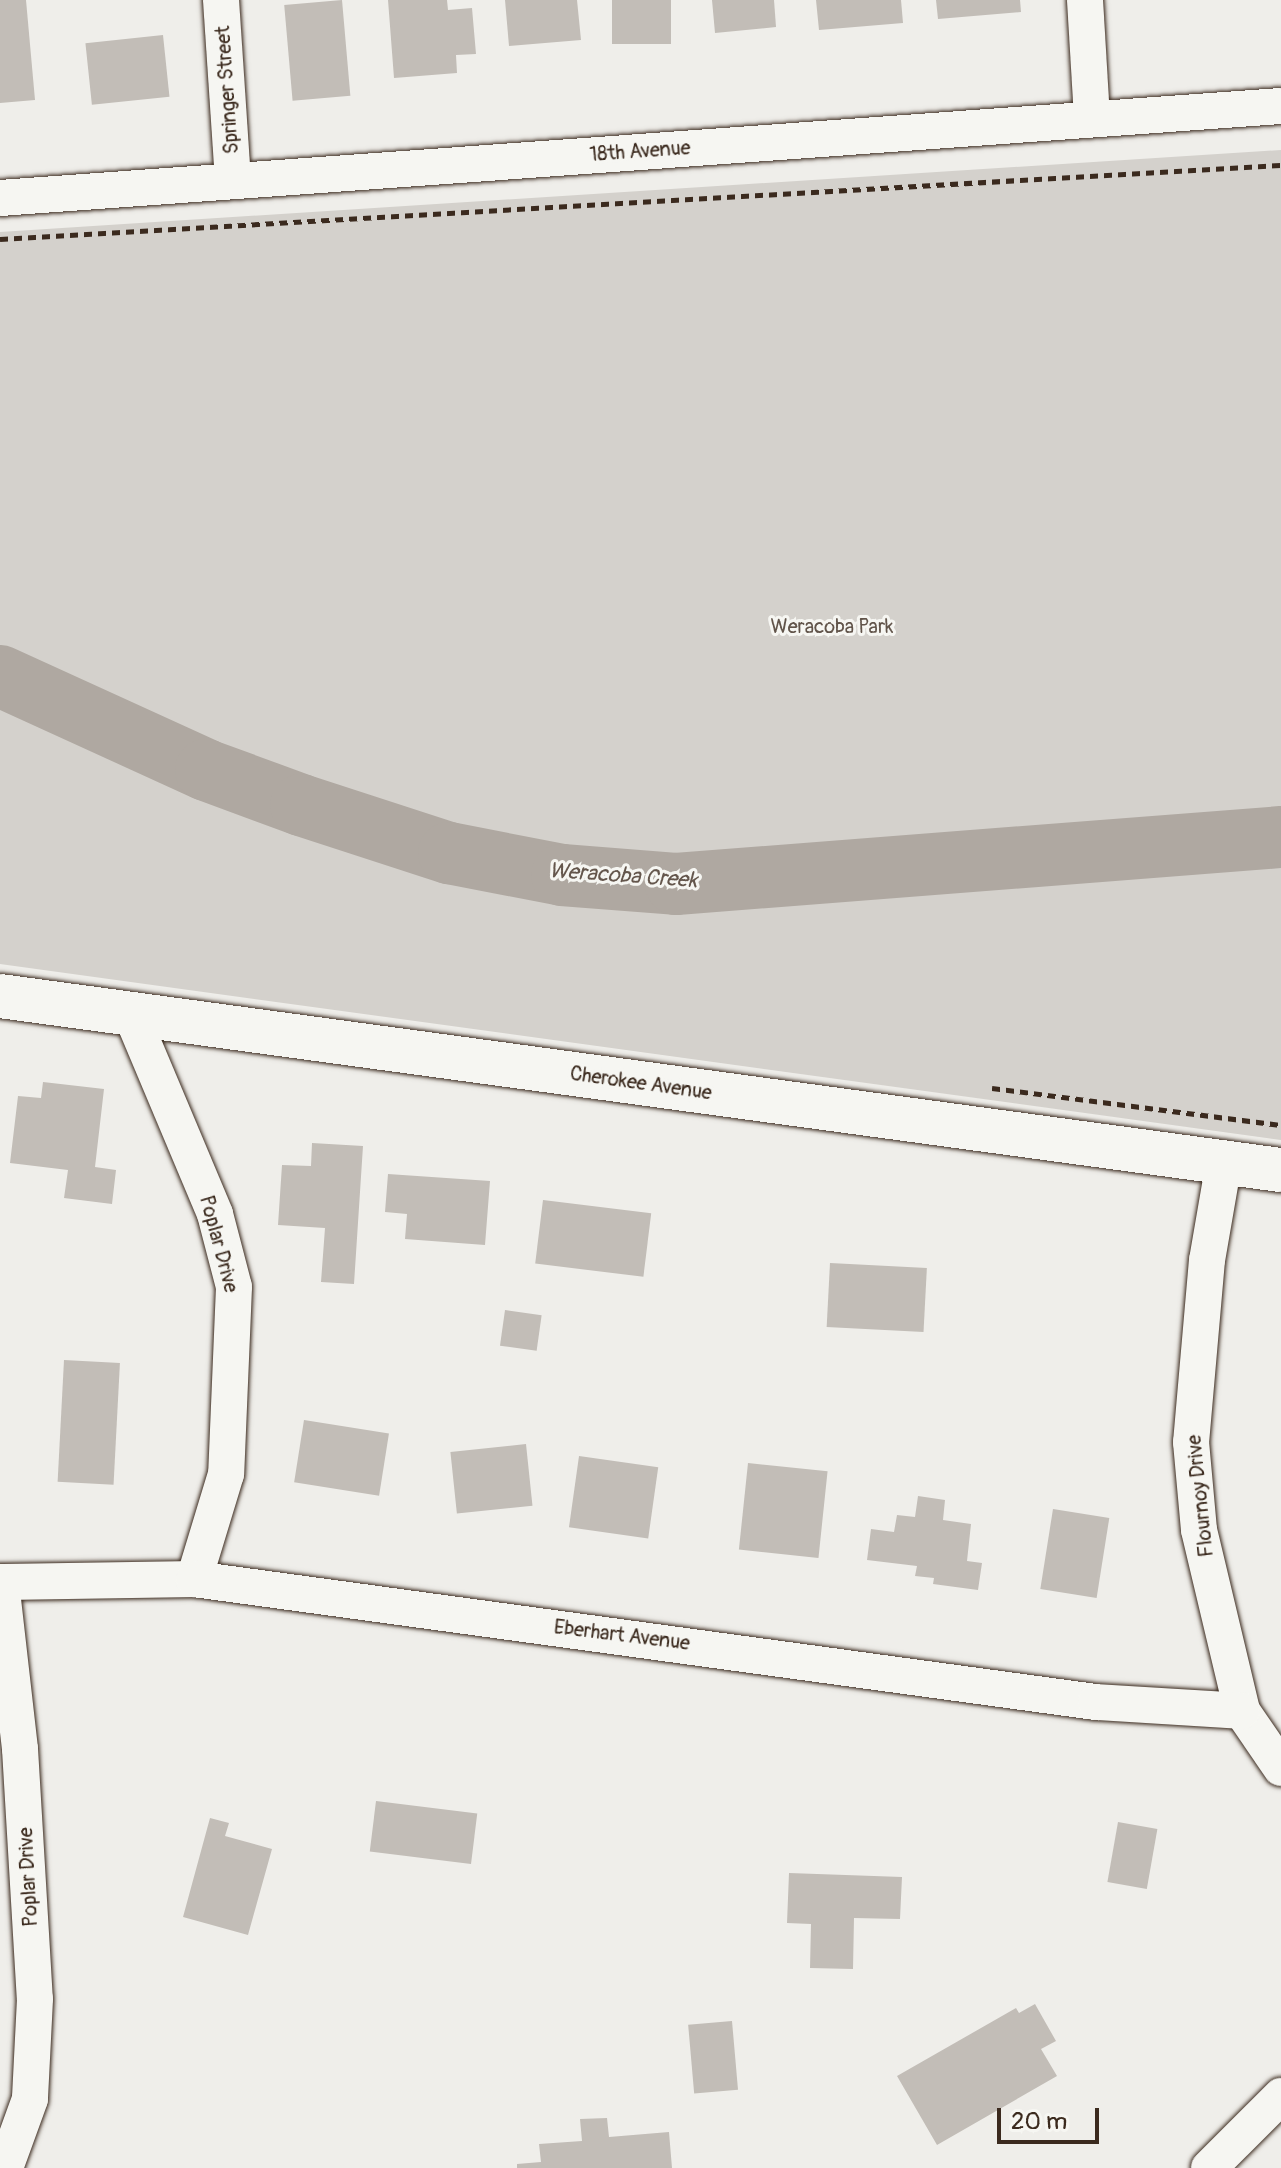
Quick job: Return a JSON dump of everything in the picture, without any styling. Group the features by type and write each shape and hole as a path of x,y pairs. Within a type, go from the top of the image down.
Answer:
{"street":[{"name":"Springer Street","path":"221,0 233,181"},
{"path":"1085,0 1092,118"},
{"name":"18th Avenue","path":"0,198 1281,106"},
{"name":"Cherokee Avenue","path":"0,996 1281,1170"},
{"name":"Poplar Drive","path":"131,1014 215,1214 234,1287 236,1340 226,1474 194,1579"},
{"name":"Flournoy Drive","path":"1224,1162 1207,1260 1191,1442 1199,1530 1242,1711 1281,1768"},
{"name":"Eberhart Avenue","path":"0,1582 194,1579 1096,1702 1242,1711"},
{"name":"Poplar Drive","path":"0,1582 20,1749 35,1999 30,2099 5,2168"},
{"path":"1209,2168 1281,2096"}],"path":[{"path":"0,239 1281,165"}],"green space":[{"name":"Weracoba Park","path":"1281,150 1281,1140 0,964 0,232"}],"building":[{"path":"0,0 26,0 35,100 0,103"},
{"path":"342,0 350,96 293,101 284,5"},
{"path":"388,0 447,0 448,10 472,8 476,54 456,55 457,73 394,78"},
{"path":"505,0 577,0 581,40 509,46"},
{"path":"612,0 671,0 671,44 612,44"},
{"path":"712,0 774,0 776,27 715,33"},
{"path":"816,0 901,0 903,23 819,30"},
{"path":"936,0 1020,0 1021,12 938,19"},
{"path":"163,35 169,97 92,105 85,43"},
{"path":"43,1082 104,1089 95,1167 116,1170 112,1204 64,1198 68,1170 10,1163 18,1096 41,1098"},
{"path":"312,1143 363,1146 354,1284 321,1282 325,1228 278,1225 282,1165 311,1166"},
{"path":"388,1174 490,1181 485,1245 405,1239 407,1214 385,1212"},
{"path":"543,1200 651,1213 643,1277 535,1264"},
{"path":"830,1263 927,1268 924,1332 827,1327"},
{"path":"505,1310 542,1315 537,1351 500,1346"},
{"path":"64,1360 120,1363 114,1485 58,1482"},
{"path":"304,1420 389,1433 379,1496 294,1482"},
{"path":"526,1444 532,1506 457,1514 450,1452"},
{"path":"579,1456 658,1467 648,1538 569,1527"},
{"path":"748,1463 828,1471 818,1558 739,1550"},
{"path":"918,1496 945,1500 943,1520 971,1524 967,1561 982,1563 978,1590 933,1584 934,1578 915,1576 917,1566 867,1560 871,1529 894,1532 897,1515 915,1517"},
{"path":"1053,1509 1109,1518 1097,1598 1040,1589"},
{"path":"376,1801 477,1813 471,1864 370,1852"},
{"path":"210,1818 229,1823 225,1836 272,1849 248,1935 183,1917"},
{"path":"1118,1822 1157,1829 1147,1889 1107,1882"},
{"path":"789,1873 902,1877 900,1919 854,1918 853,1969 810,1968 811,1924 787,1923"},
{"path":"1035,2004 1056,2041 1041,2049 1057,2076 937,2145 897,2076 1016,2008 1019,2013"},
{"path":"732,2021 738,2090 694,2094 688,2025"},
{"path":"607,2118 609,2137 669,2132 672,2168 517,2168 517,2164 541,2162 539,2144 582,2141 580,2119"}],"waterway":[{"name":"Weracoba Creek","path":"0,676 206,770 301,805 449,853 562,875 676,884 1281,837"}]}
